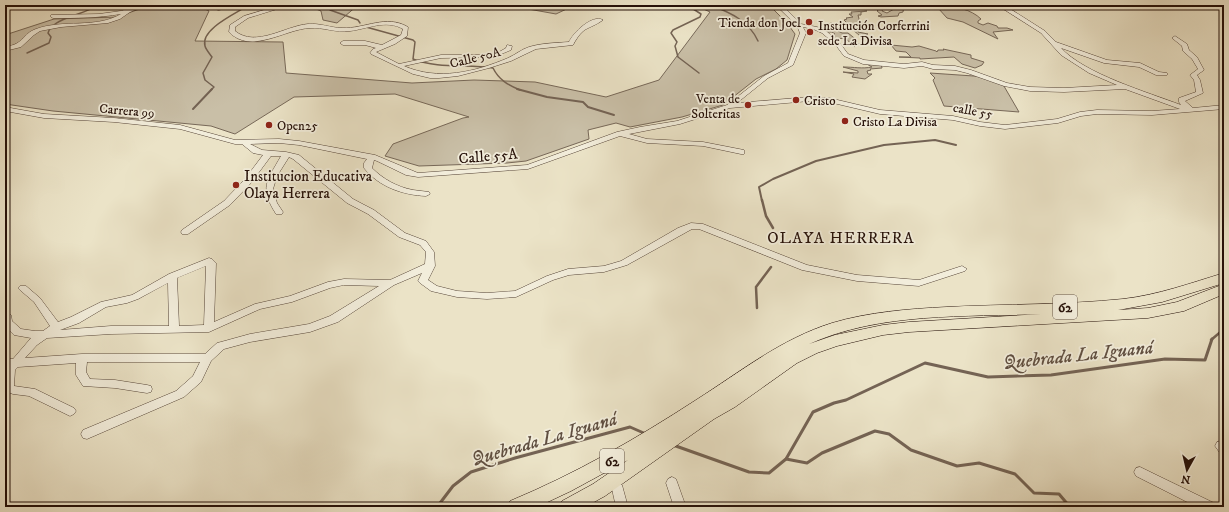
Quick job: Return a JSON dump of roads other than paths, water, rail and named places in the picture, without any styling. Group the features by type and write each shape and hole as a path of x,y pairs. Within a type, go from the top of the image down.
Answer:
{"highway":[{"name":"62","path":"568,507 599,490 705,409 760,364 795,343 814,334 856,322 903,315 1124,304 1166,297 1224,278"},
{"name":"62","path":"516,507 549,494 602,467 705,409 729,402 772,372 805,352 835,341 859,335 909,327 1148,313 1179,307 1224,289"}],"street":[{"path":"5,49 18,47 29,34 49,26 106,22 144,5"},
{"path":"203,5 211,8 226,8 236,5"},
{"path":"287,5 246,17 232,26 232,32 241,38 253,39 266,38 306,26 347,30 389,23 397,24 406,28 406,33 403,37 381,47 365,43 343,43"},
{"path":"729,106 766,77 791,64 803,33 799,25 779,5"},
{"path":"1000,5 1038,28 1056,44 1064,54 1081,66 1126,87 1190,109"},
{"path":"63,11 70,14 70,16"},
{"path":"53,16 106,16 128,12"},
{"name":"Calle 50A","path":"381,47 373,53 401,65 405,69 430,76 465,73 506,61 520,55 527,49 536,46 571,44 573,37 580,29 600,20"},
{"path":"799,25 815,28 824,32 837,43 846,55 858,61 904,66 922,64 933,67 955,68 969,71 1006,85 1030,89 1064,90 1126,87"},
{"path":"1175,38 1185,45 1186,51 1195,58 1201,70 1193,76 1197,80 1200,93 1181,99 1182,102 1190,109"},
{"path":"1056,44 1106,62 1140,65 1158,74 1165,74"},
{"path":"401,65 448,52 481,57 496,56 509,49 509,46"},
{"name":"calle 55","path":"729,106 809,99 835,101 880,112 953,118 980,124 1006,127 1058,121 1080,114 1097,112 1140,114 1224,107"},
{"name":"Calle 55A","path":"245,143 279,141 293,142 372,157 386,161 408,173 418,175 517,168 536,165 620,134 644,128 678,123 729,106"},
{"name":"Carrera 99","path":"5,109 44,116 114,120 180,127 230,142 245,143"},
{"path":"620,134 647,141 703,144 741,152"},
{"path":"245,143 253,150 268,154 286,154 296,157 350,202 371,212 402,235 423,243 430,252 430,266 423,281 434,289 464,295 487,296 516,294 550,278 568,272 604,269 624,263 681,230 691,226 700,226 805,268 857,278 919,282 962,269"},
{"path":"185,232 227,203 248,181 268,154"},
{"path":"279,212 271,201 268,191 272,177 286,154"},
{"path":"372,157 368,163 368,168 382,181 407,191 426,194"},
{"path":"70,411 31,392 8,388 10,362 33,342 56,327 76,320 104,304 135,297 172,276 205,261 210,261 209,328"},
{"path":"87,434 180,394 197,379 207,358 222,346 250,338 310,328 334,319 391,283 430,266"},
{"path":"172,276 174,330"},
{"path":"7,318 7,322 18,332 35,335 111,330 174,330 209,328 258,306 292,299 328,285 344,282 391,283"},
{"path":"23,288 37,300 56,327"},
{"path":"10,362 82,358 207,358"},
{"path":"82,358 80,371 83,379 87,383 115,384 147,389"},
{"path":"1140,472 1210,507"},
{"path":"672,483 680,507"},
{"path":"618,489 622,507"}],"waterway":[{"path":"55,24 65,18 98,5"},
{"path":"212,89 214,87 205,80 203,73 212,57 205,46 205,40 208,34 221,22 249,5"},
{"path":"332,5 330,10 358,20 360,23"},
{"path":"687,5 701,14 700,17 673,30 671,33 677,42 675,46 678,57 699,73"},
{"path":"711,5 739,18 750,28 758,41"},
{"path":"366,27 413,40 415,42 413,59 432,64 493,68 504,82 519,90"},
{"path":"27,53 49,43 51,37 48,33 50,28"},
{"path":"193,109 212,89"},
{"path":"519,90 547,97 583,102 588,107 614,115"},
{"path":"762,201 759,187 773,179 816,161 884,145 935,140 956,145"},
{"path":"762,200 766,216 773,228"},
{"path":"757,308 756,287 771,267"},
{"name":"Quebrada La Iguaná","path":"1212,339 1224,329"},
{"name":"Quebrada La Iguaná","path":"786,459 813,412 834,403 846,400 925,363 988,377 1051,375 1165,359 1205,360 1212,339"},
{"name":"Quebrada La Iguaná","path":"437,507 453,486 471,472 515,458 630,427 646,434"},
{"path":"786,459 807,463 822,453 875,431 889,434 911,450 957,466 979,463 1015,474 1034,493 1059,494 1070,507"},
{"name":"Quebrada La Iguaná","path":"673,445 749,472 769,473 786,459"}],"place":[{"name":"Tienda don Joel","path":"809,22"},
{"name":"Institución Corferrini sede La Divisa","path":"810,32"},
{"name":"Cristo","path":"796,100"},
{"name":"Venta de Solteritas","path":"748,105"},
{"name":"Cristo La Divisa","path":"845,121"},
{"name":"Open25","path":"269,125"},
{"name":"Institucion Educativa Olaya Herrera","path":"236,185"}],"district":[{"name":"OLAYA HERRERA","path":"841,237"}]}
